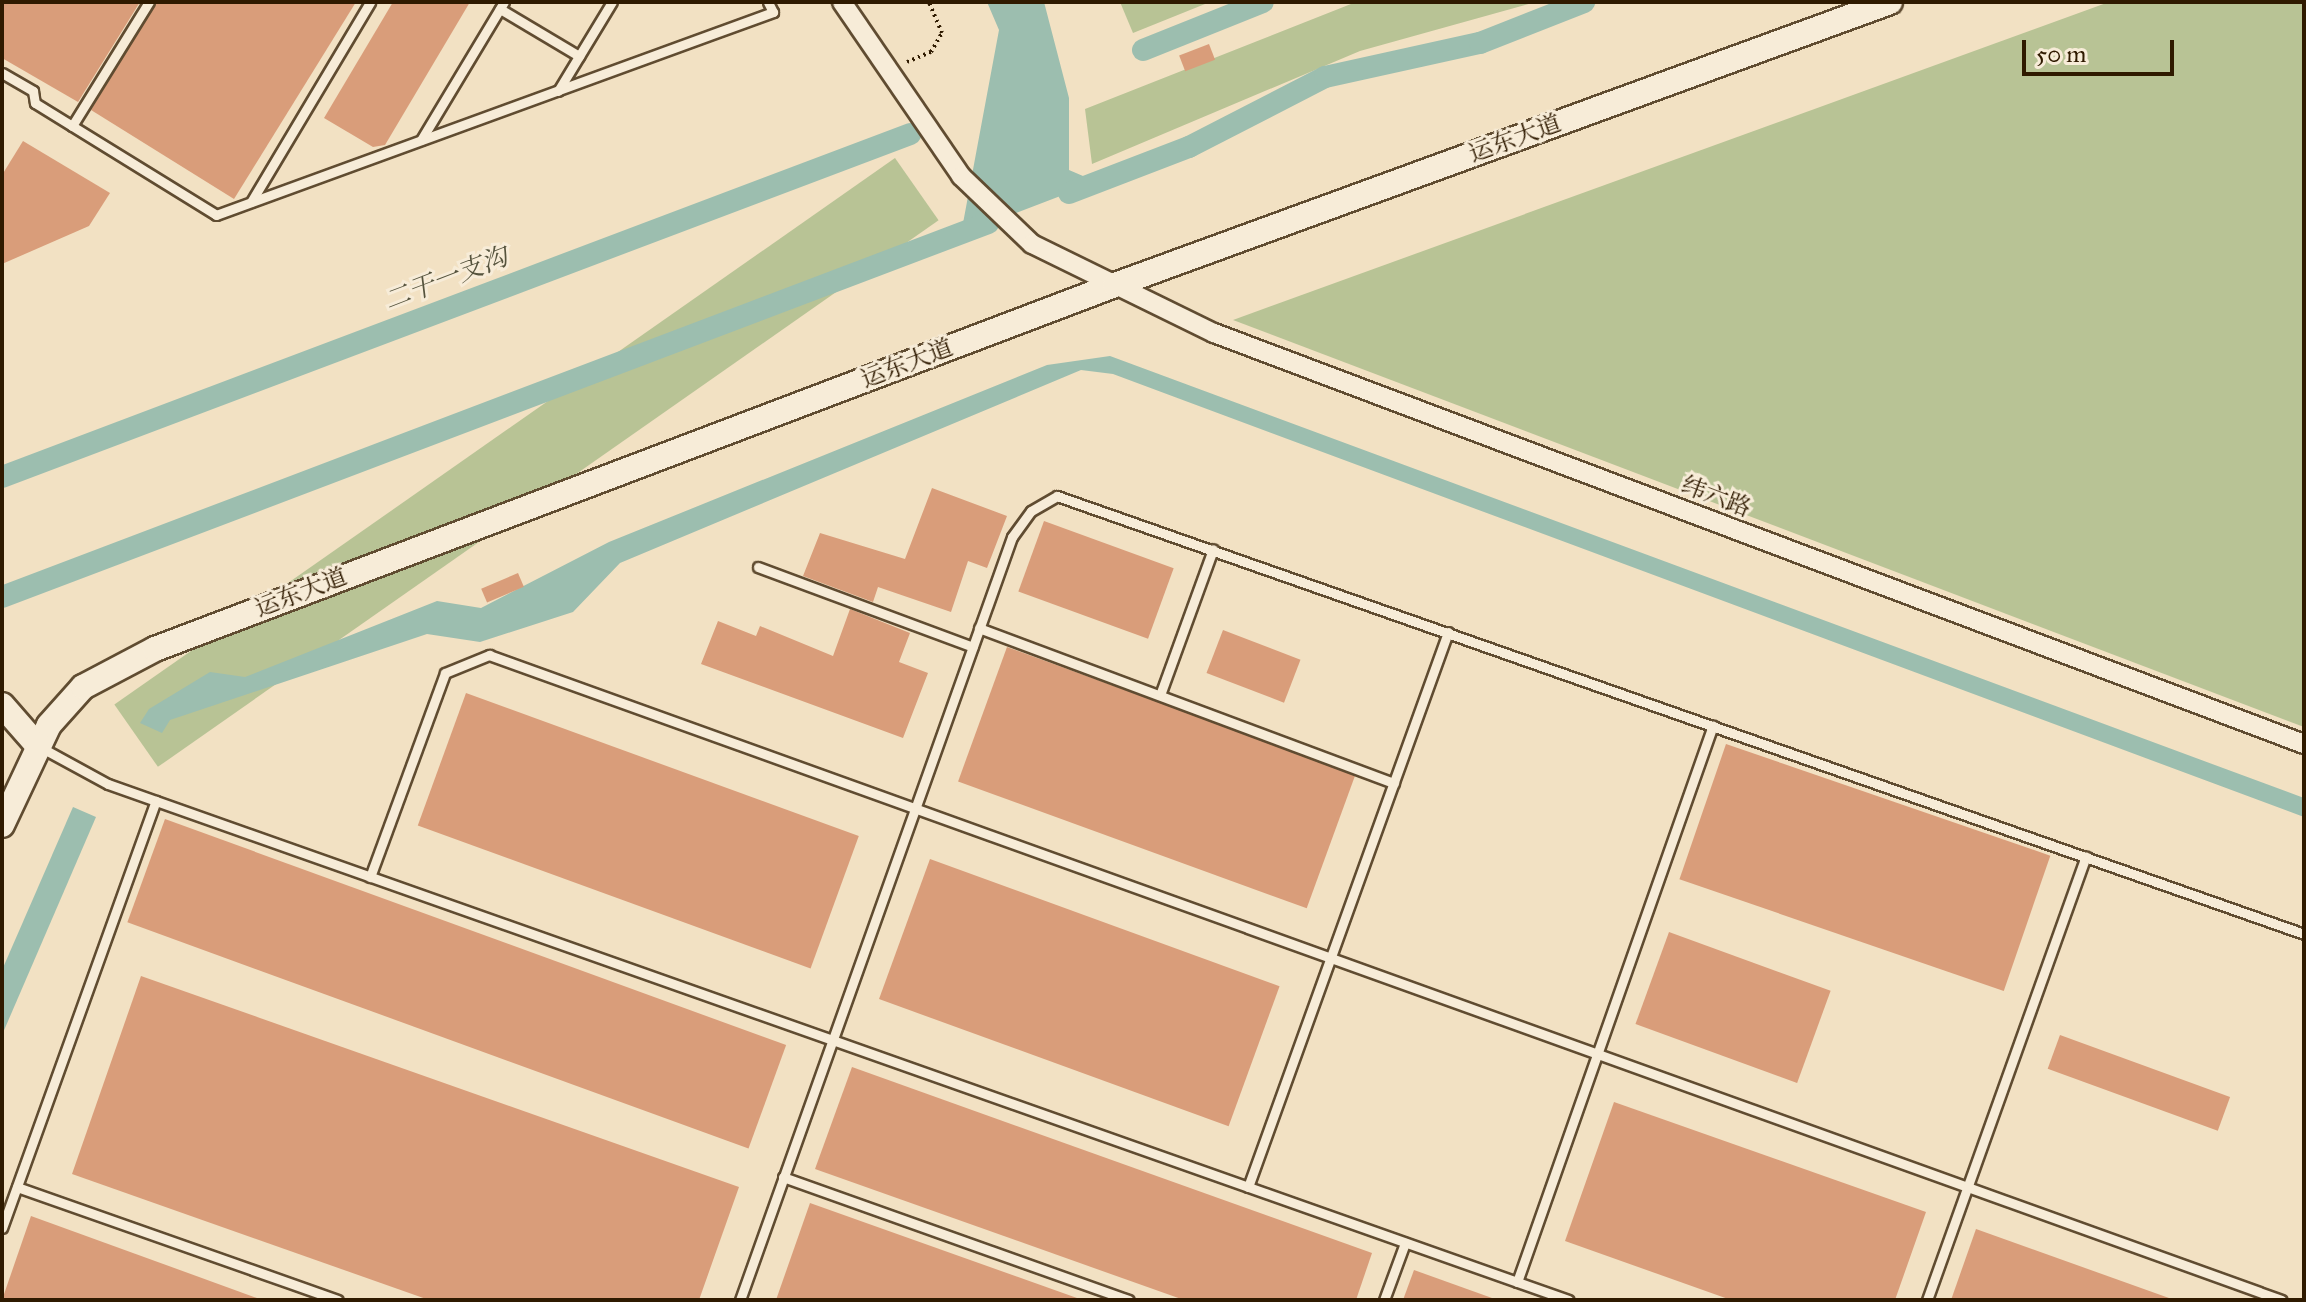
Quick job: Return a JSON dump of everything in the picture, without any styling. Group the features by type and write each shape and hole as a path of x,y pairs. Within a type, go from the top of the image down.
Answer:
{"street":[{"path":"842,2 875,58"},
{"name":"运东大道","path":"2,825 37,745 83,687 155,649 1115,285 1890,2"},
{"name":"纬六路","path":"875,58 912,112 988,206 1061,258 1214,333 2304,744"},
{"path":"2,705 37,745"}],"lane":[{"path":"72,126 149,2"},
{"path":"250,202 370,2"},
{"path":"558,91 612,2"},
{"path":"2,73 72,126 216,215 773,12 768,2"},
{"path":"421,140 502,6 579,56"},
{"path":"740,1300 1012,537 1031,511 1057,496 2304,934"},
{"path":"1160,695 1213,549"},
{"path":"758,567 973,647"},
{"path":"979,628 1394,783"},
{"path":"1248,1187 1448,632"},
{"path":"370,877 445,673 471,657 489,655 2282,1300"},
{"path":"1517,1282 1713,725"},
{"path":"37,745 156,801 1568,1300"},
{"path":"2,1228 156,801"},
{"path":"1927,1300 2086,857"},
{"path":"783,1177 1129,1300"},
{"path":"17,1187 338,1300"},
{"path":"1384,1300 1405,1243"}],"path":[{"path":"875,58 931,52 942,33 929,2"}],"shaded area":[{"path":"987,2 1044,2 1069,98 1069,170 1097,182 961,234 999,30"},
{"path":"1120,2 1210,2 1133,33"},
{"path":"1356,2 1536,2 1360,51 1092,164 1085,109"},
{"path":"2109,2 2304,2 2304,727 1233,320"},
{"path":"895,158 939,220 158,767 114,705"},
{"path":"1110,356 2304,798 2304,817 1113,374 1081,370 620,563 573,612 480,642 427,634 170,720 162,733 140,723 149,709 210,672 245,677 437,601 481,608 609,542 1047,365"},
{"path":"73,807 96,817 2,1035 2,970"}],"building":[{"path":"2,2 140,2 78,102 2,58"},
{"path":"156,2 356,2 234,199 91,110"},
{"path":"393,2 470,2 385,145 373,147 324,118"},
{"path":"1209,44 1215,60 1185,71 1179,55"},
{"path":"23,141 110,193 89,226 2,264 2,175"},
{"path":"932,488 1007,516 987,568 968,561 951,612 878,587 873,602 803,576 820,533 905,559"},
{"path":"1044,521 1174,568 1148,639 1018,591"},
{"path":"518,573 524,587 487,602 481,589"},
{"path":"850,609 910,633 899,662 928,673 903,738 701,664 718,621 756,636 760,626 833,656"},
{"path":"1223,630 1300,660 1284,703 1207,673"},
{"path":"1007,647 1356,774 1307,908 958,781"},
{"path":"466,693 859,836 811,968 418,825"},
{"path":"1726,744 2050,856 2004,991 1679,879"},
{"path":"165,819 786,1045 749,1148 127,922"},
{"path":"930,859 1280,986 1229,1126 879,999"},
{"path":"1669,932 1831,991 1797,1083 1635,1024"},
{"path":"141,976 739,1187 699,1300 429,1300 72,1174"},
{"path":"2060,1035 2230,1097 2218,1131 2048,1069"},
{"path":"852,1067 1372,1253 1356,1300 1184,1300 815,1169"},
{"path":"1614,1102 1926,1212 1895,1300 1731,1300 1565,1241"},
{"path":"810,1203 1077,1298 1077,1300 776,1300"},
{"path":"31,1216 257,1298 2,1300"},
{"path":"1976,1229 2169,1298 1951,1300"},
{"path":"1414,1270 1492,1298 1492,1300 1403,1300"}],"waterway":[{"name":"二干一支沟","path":"1143,50 1263,2"},
{"path":"1069,193 1189,147 1325,77 1480,43 1584,2"},
{"name":"二干一支沟","path":"2,477 910,134"},
{"path":"2,597 988,223"}]}
